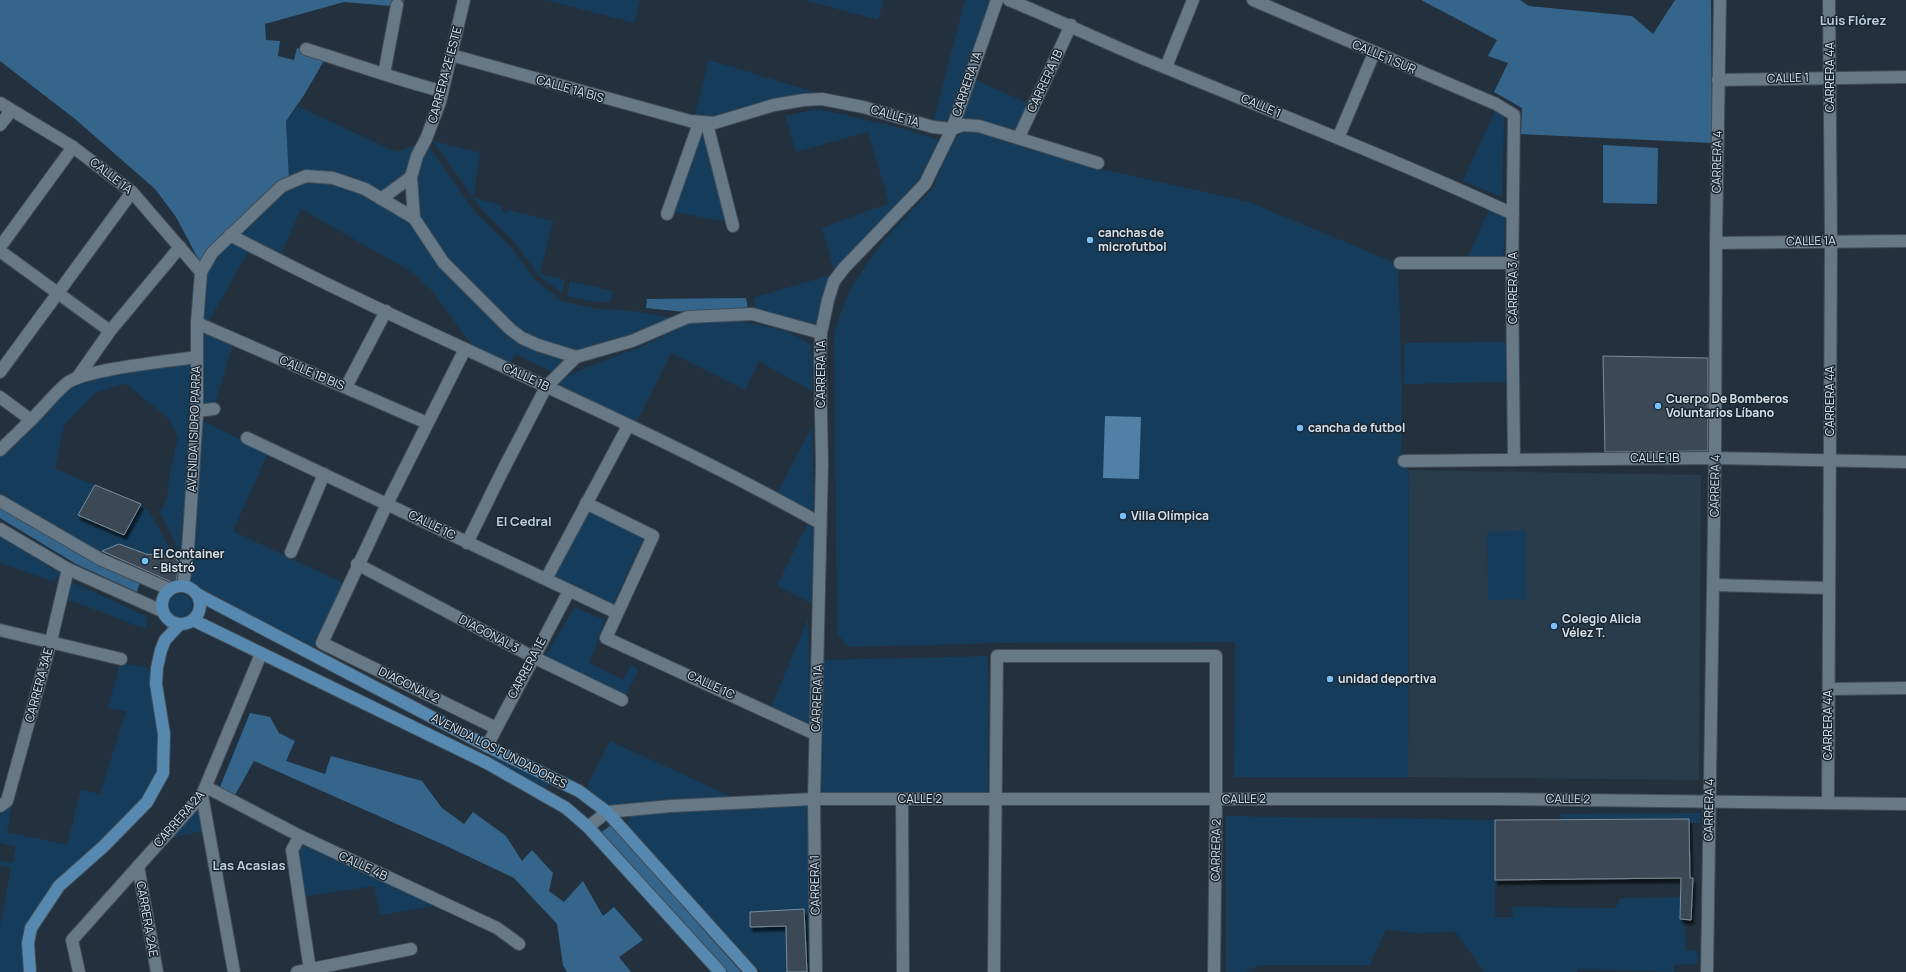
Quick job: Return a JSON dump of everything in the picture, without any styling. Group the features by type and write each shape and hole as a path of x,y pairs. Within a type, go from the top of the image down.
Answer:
{"main road":[{"path":"30,972 28,943 31,928 59,886 104,846 147,802 163,773 164,734 156,684 161,650 165,640 180,624 193,620 200,608 197,594 191,588 183,586 169,589 163,596 162,611 169,620 180,624"},
{"name":"AVENIDA LOS FUNDADORES","path":"197,594 487,746 579,791 607,812 752,972"},
{"name":"AVENIDA LOS FUNDADORES","path":"193,620 487,763 566,808 588,827 720,972"}],"street":[{"name":"CARRERA 2E ESTE","path":"414,218 411,177 417,156 426,138 440,102 441,91 464,0"},
{"name":"CARRERA 1A","path":"814,799 819,646 822,465 820,363 821,333 834,281 844,268 926,184 952,129 997,0"},
{"name":"CALLE 1","path":"1008,0 1071,25 1166,67 1338,138 1513,214"},
{"path":"1166,67 1193,0"},
{"name":"CALLE 1 SUR","path":"1252,0 1496,104 1514,115"},
{"name":"CARRERA 4","path":"1707,972 1714,585 1716,243 1720,0"},
{"name":"CARRERA 4A","path":"1828,803 1831,241 1829,0"},
{"path":"384,74 397,5"},
{"name":"CARRERA 1B","path":"1019,137 1071,25"},
{"path":"306,49 441,91"},
{"path":"1338,138 1374,53"},
{"name":"CALLE 1A BIS","path":"451,55 699,123"},
{"name":"CALLE 1","path":"1718,80 1830,77 1906,77"},
{"name":"CALLE 1A","path":"699,123 774,105 804,100 822,99 863,107 933,127 952,129 963,124 979,126 1019,137 1098,163"},
{"name":"CALLE 1A","path":"0,104 73,147 132,192 201,272"},
{"path":"0,125 11,111"},
{"name":"CARRERA 3 A","path":"1514,115 1514,460"},
{"path":"667,214 699,123"},
{"path":"699,123 733,226"},
{"path":"0,246 73,147"},
{"path":"201,272 212,253 282,186 306,176 333,178 365,189 414,218 442,262 510,329 522,338 538,345 576,357"},
{"path":"381,199 411,177"},
{"path":"0,372 132,192"},
{"name":"CALLE 1B","path":"230,235 297,270 628,426 770,496 820,523"},
{"name":"CALLE 1A","path":"1716,243 1906,241"},
{"path":"77,378 110,331 180,247"},
{"path":"0,251 57,294 110,331"},
{"path":"1400,263 1513,263"},
{"name":"AVENIDA ISIDRO PARRA","path":"183,586 188,549 197,411 197,323 201,272"},
{"path":"346,387 386,311"},
{"path":"467,542 500,474 546,387 576,357 632,341 688,317 752,314 821,333"},
{"name":"CALLE 1B BIS","path":"197,323 427,423"},
{"path":"357,564 465,349"},
{"path":"0,450 68,383 77,378 120,368 197,358"},
{"path":"0,397 31,420"},
{"path":"197,411 214,409"},
{"path":"546,579 628,426"},
{"name":"CALLE 1C","path":"246,438 617,613 606,638 815,734"},
{"name":"CALLE 1B","path":"1404,461 1715,458 1906,462"},
{"path":"291,552 324,474"},
{"path":"0,501 100,559 169,589"},
{"path":"586,503 653,536 617,613"},
{"path":"0,529 68,569 162,611"},
{"name":"DIAGONAL 2","path":"357,564 322,643 496,728"},
{"name":"DIAGONAL 3","path":"357,564 533,657 622,700"},
{"name":"CARRERA 3AE","path":"3,804 51,641 68,569"},
{"path":"1714,585 1828,588"},
{"name":"CARRERA 1E","path":"487,746 569,591"},
{"path":"0,630 121,659"},
{"name":"CARRERA 2A","path":"79,972 72,940 204,791 261,654"},
{"name":"CARRERA 2","path":"995,800 997,656 1216,656 1214,972"},
{"path":"1829,690 1906,688"},
{"path":"204,791 234,972"},
{"name":"CALLE 4B","path":"204,791 497,928 519,944"},
{"name":"CALLE 2","path":"607,812 671,806 814,799 1498,799 1906,804"},
{"name":"CARRERA 1","path":"814,799 816,972"},
{"path":"902,799 903,972"},
{"path":"994,972 995,800"},
{"path":"588,827 607,812"},
{"path":"300,836 292,850 310,970"},
{"name":"CARRERA 2AE","path":"138,866 157,972"},
{"path":"297,972 411,949"}],"shaded area":[{"path":"0,0 404,0 403,4 391,6 344,2 265,24 266,40 280,41 278,56 294,60 297,48 325,59 304,95 286,121 289,180 201,264 176,217 155,189 75,119 0,61"},
{"path":"547,0 640,0 634,23"},
{"path":"805,0 884,0 878,20"},
{"path":"965,0 993,0 949,124 933,123"},
{"path":"1421,0 1520,0 1529,6 1632,16 1653,34 1675,0 1711,0 1712,143 1521,134 1522,108 1494,92 1508,63 1488,56 1497,40"},
{"path":"709,60 817,93 719,119 694,118"},
{"path":"972,78 1032,105 1018,134 955,125"},
{"path":"297,106 396,152 422,142 410,176 381,197 333,176 289,180 286,121"},
{"path":"819,109 905,129 939,140 923,178 835,274 822,228 889,203 868,132 796,152 785,116"},
{"path":"1495,111 1504,117 1502,197 1463,181"},
{"path":"701,125 705,126 728,222 674,212"},
{"path":"971,128 1096,168 1249,202 1398,264 1402,386 1401,459 1409,470 1408,777 1234,777 1235,642 1002,643 849,647 837,634 834,332 850,289 866,265 884,240 932,189 956,135"},
{"path":"433,141 480,153 473,197 502,206 502,210 507,213 508,210 553,221 540,274 565,280 562,293 539,276 516,244 481,209"},
{"path":"427,144 475,212 512,248 535,280 562,301 592,308 640,312 677,319 631,337 577,353 526,335 447,260 419,219 415,178"},
{"path":"1603,145 1658,148 1657,204 1603,203"},
{"path":"306,180 332,181 363,192 411,220 522,342 569,358 555,373 515,354 510,364 475,349 432,291 412,272 301,209 280,256 237,235 283,189"},
{"path":"1488,211 1505,218 1503,260 1467,260"},
{"path":"230,240 248,252 207,324 200,321 204,273"},
{"path":"827,276 829,283 818,327 757,312 753,298"},
{"path":"570,281 613,291 610,302 595,302 567,296"},
{"path":"746,298 748,309 685,312 646,308 647,299"},
{"path":"726,320 744,322 786,331 811,344 813,361 812,391 759,361 745,390 671,353 635,425 553,386 562,379 583,369 640,347 689,324"},
{"path":"201,329 233,343 215,404 201,405"},
{"path":"1508,342 1510,382 1404,384 1404,343"},
{"path":"192,363 193,411 184,560 160,513 167,498 170,472 178,438 169,419 125,383 95,393 64,425 55,469 95,485 78,515 124,535 141,504 152,516 174,557 146,554 119,544 96,554 0,498 0,454 73,385 125,372"},
{"path":"1105,416 1141,417 1139,479 1103,478"},
{"path":"201,420 268,453 233,531 345,584 314,647 189,582"},
{"path":"812,426 814,515 776,496"},
{"name":"Colegio Alicia Vélez T.","path":"1409,470 1701,475 1699,780 1408,777"},
{"path":"589,506 646,534 612,606 552,576"},
{"path":"0,507 81,556 140,582 137,592 76,564 0,518"},
{"path":"807,525 815,528 813,604 777,586"},
{"path":"1526,531 1527,599 1488,600 1487,532"},
{"path":"0,537 59,572 55,582 0,563"},
{"path":"71,582 147,616 146,629 67,599"},
{"path":"180,594 188,598 192,606 188,614 180,618 172,614 168,606 172,598"},
{"path":"575,607 605,620 589,663 623,680 631,665 639,670 622,700 543,660"},
{"path":"808,619 811,724 771,707"},
{"path":"988,656 988,792 822,794 823,660"},
{"path":"120,663 149,668 159,734 160,771 145,799 28,926 27,972 0,972 0,927 11,868 0,866 0,861 12,863 16,847 0,843 0,812 12,804 7,832 67,845 81,790 100,794 126,711 108,708"},
{"path":"250,713 270,717 279,733 295,741 286,761 325,774 331,756 422,781 442,808 464,824 473,812 506,836 522,861 532,850 553,873 549,891 564,902 583,881 603,916 614,907 643,940 619,957 631,972 567,972 563,965 557,924 514,878 442,844 254,761 235,795 220,787"},
{"path":"610,741 734,798 609,807 585,790"},
{"path":"492,754 549,784 544,790 490,758"},
{"path":"200,803 204,831 173,837"},
{"path":"810,805 813,972 761,972 627,825 632,813"},
{"path":"1701,813 1701,823 1689,823 1688,819 1561,820 1561,814"},
{"path":"1226,816 1495,820 1495,917 1513,917 1512,907 1616,908 1620,898 1678,897 1680,895 1680,906 1685,906 1686,950 1697,951 1698,964 1674,965 1674,972 1577,969 1577,972 1484,972 1454,930 1453,932 1415,933 1386,930 1370,965 1259,965 1245,972 1226,972"},
{"path":"611,825 741,972 728,972 600,833"},
{"path":"302,839 440,905 380,915 374,886 302,897 294,851"}],"building":[{"name":"Cuerpo De Bomberos Voluntarios Líbano","path":"1603,356 1708,358 1708,451 1605,452"},
{"path":"95,485 141,504 124,535 78,515"},
{"name":"El Container - Bistró","path":"119,544 146,554 174,557 179,562 176,584 102,551"},
{"path":"1689,819 1690,878 1693,878 1691,920 1680,919 1681,878 1495,880 1495,820"},
{"path":"804,909 807,972 787,972 786,926 750,927 750,912"}],"place":[{"name":"canchas de microfutbol","path":"1090,240"},
{"name":"Cuerpo De Bomberos Voluntarios Líbano","path":"1658,406"},
{"name":"cancha de futbol","path":"1300,428"},
{"name":"Villa Olímpica","path":"1123,516"},
{"name":"El Container - Bistró","path":"145,561"},
{"name":"Colegio Alicia Vélez T.","path":"1554,626"},
{"name":"unidad deportiva","path":"1330,679"}],"district":[{"name":"Luis Flórez","path":"1853,20"},
{"name":"El Cedral","path":"524,521"},
{"name":"Las Acasias","path":"249,865"}]}
